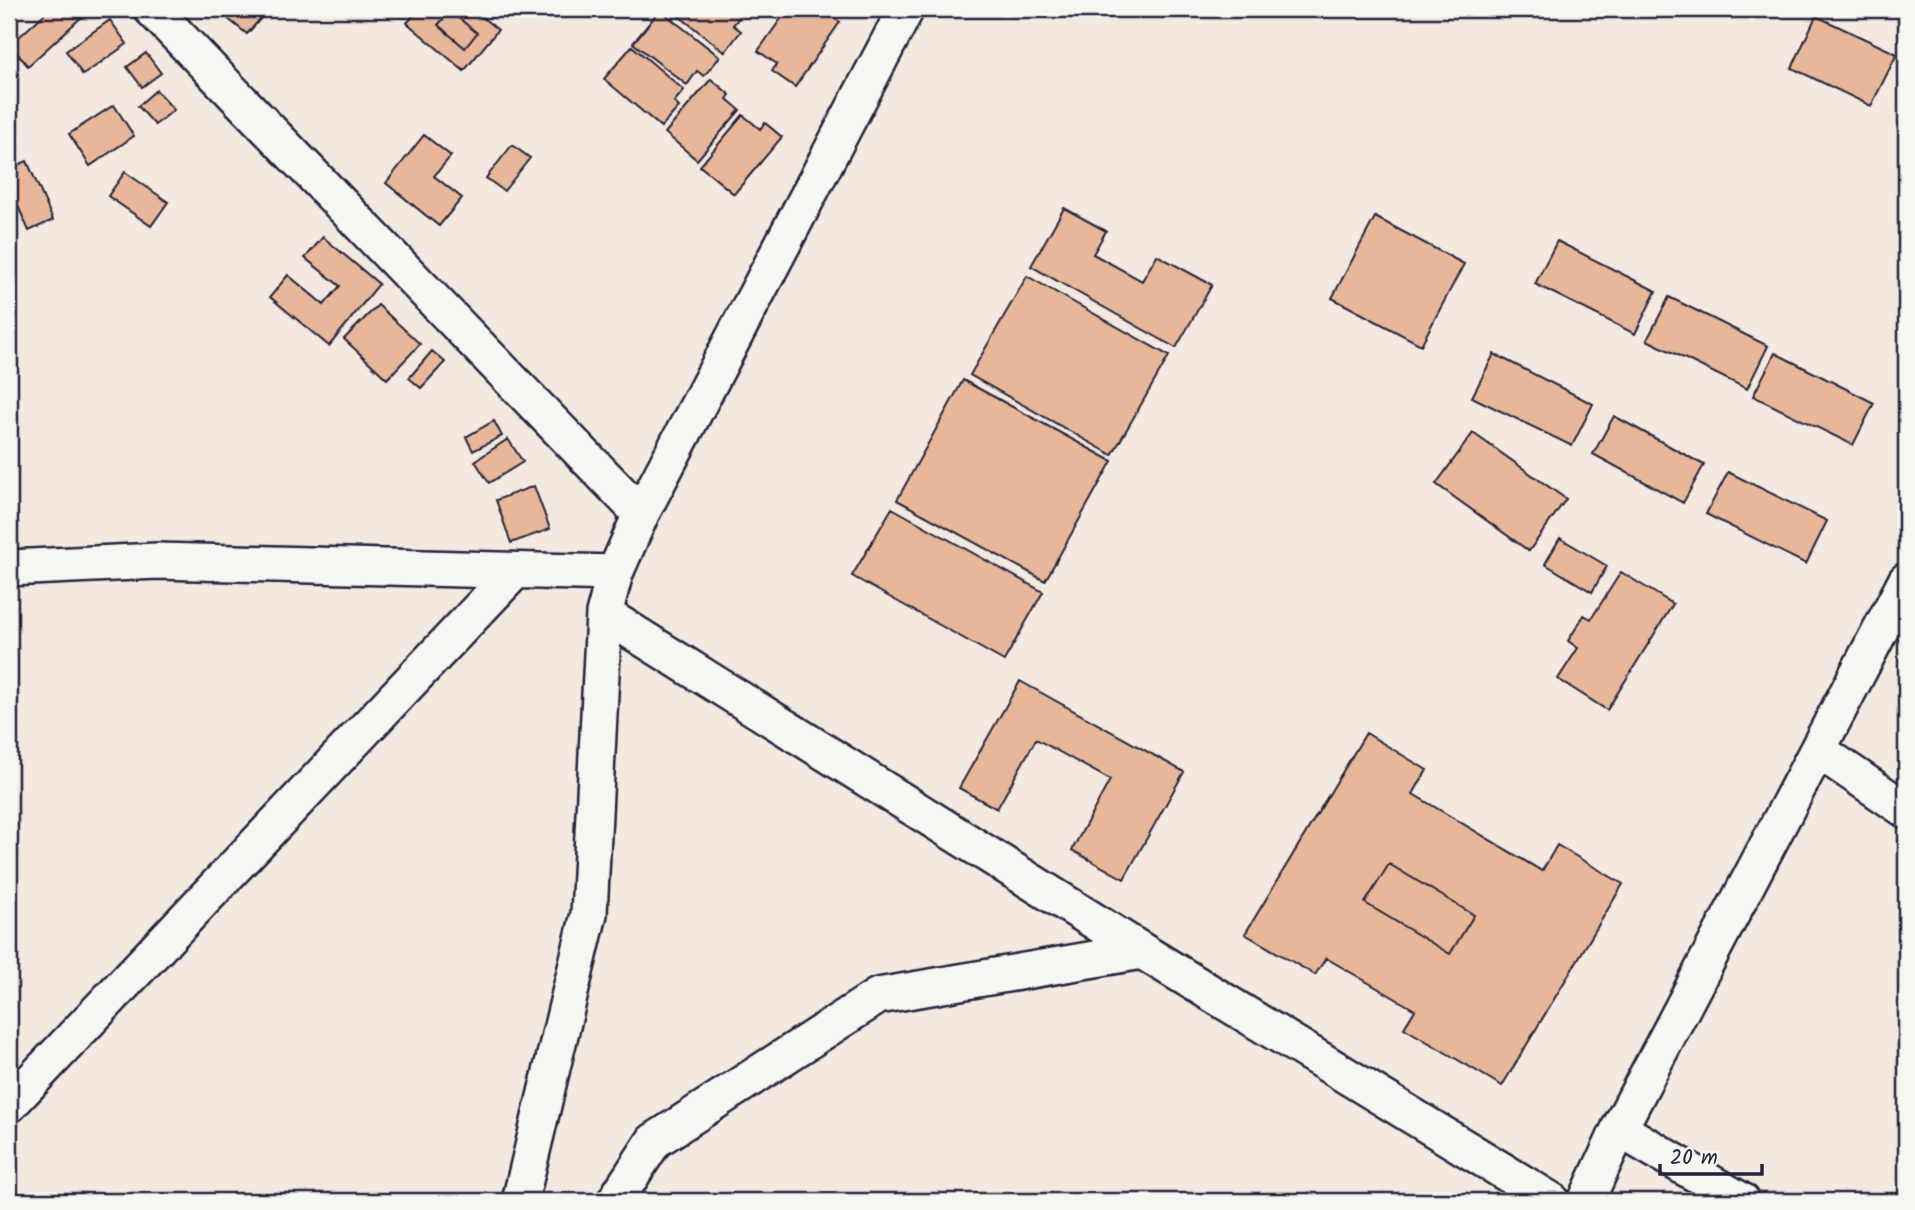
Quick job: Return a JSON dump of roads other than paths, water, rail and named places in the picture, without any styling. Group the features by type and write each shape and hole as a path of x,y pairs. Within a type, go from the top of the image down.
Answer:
{"street":[{"path":"152,9 642,514"},
{"path":"520,1201 589,914 604,614 615,573 893,14"},
{"path":"9,568 157,561 615,573"},
{"path":"9,1105 514,571"},
{"path":"1586,1201 1619,1129 1906,581"},
{"path":"604,614 1142,951 1552,1201"},
{"path":"1818,750 1906,810"},
{"path":"615,1201 654,1141 878,996 1142,951"},
{"path":"1619,1129 1742,1201"}]}
